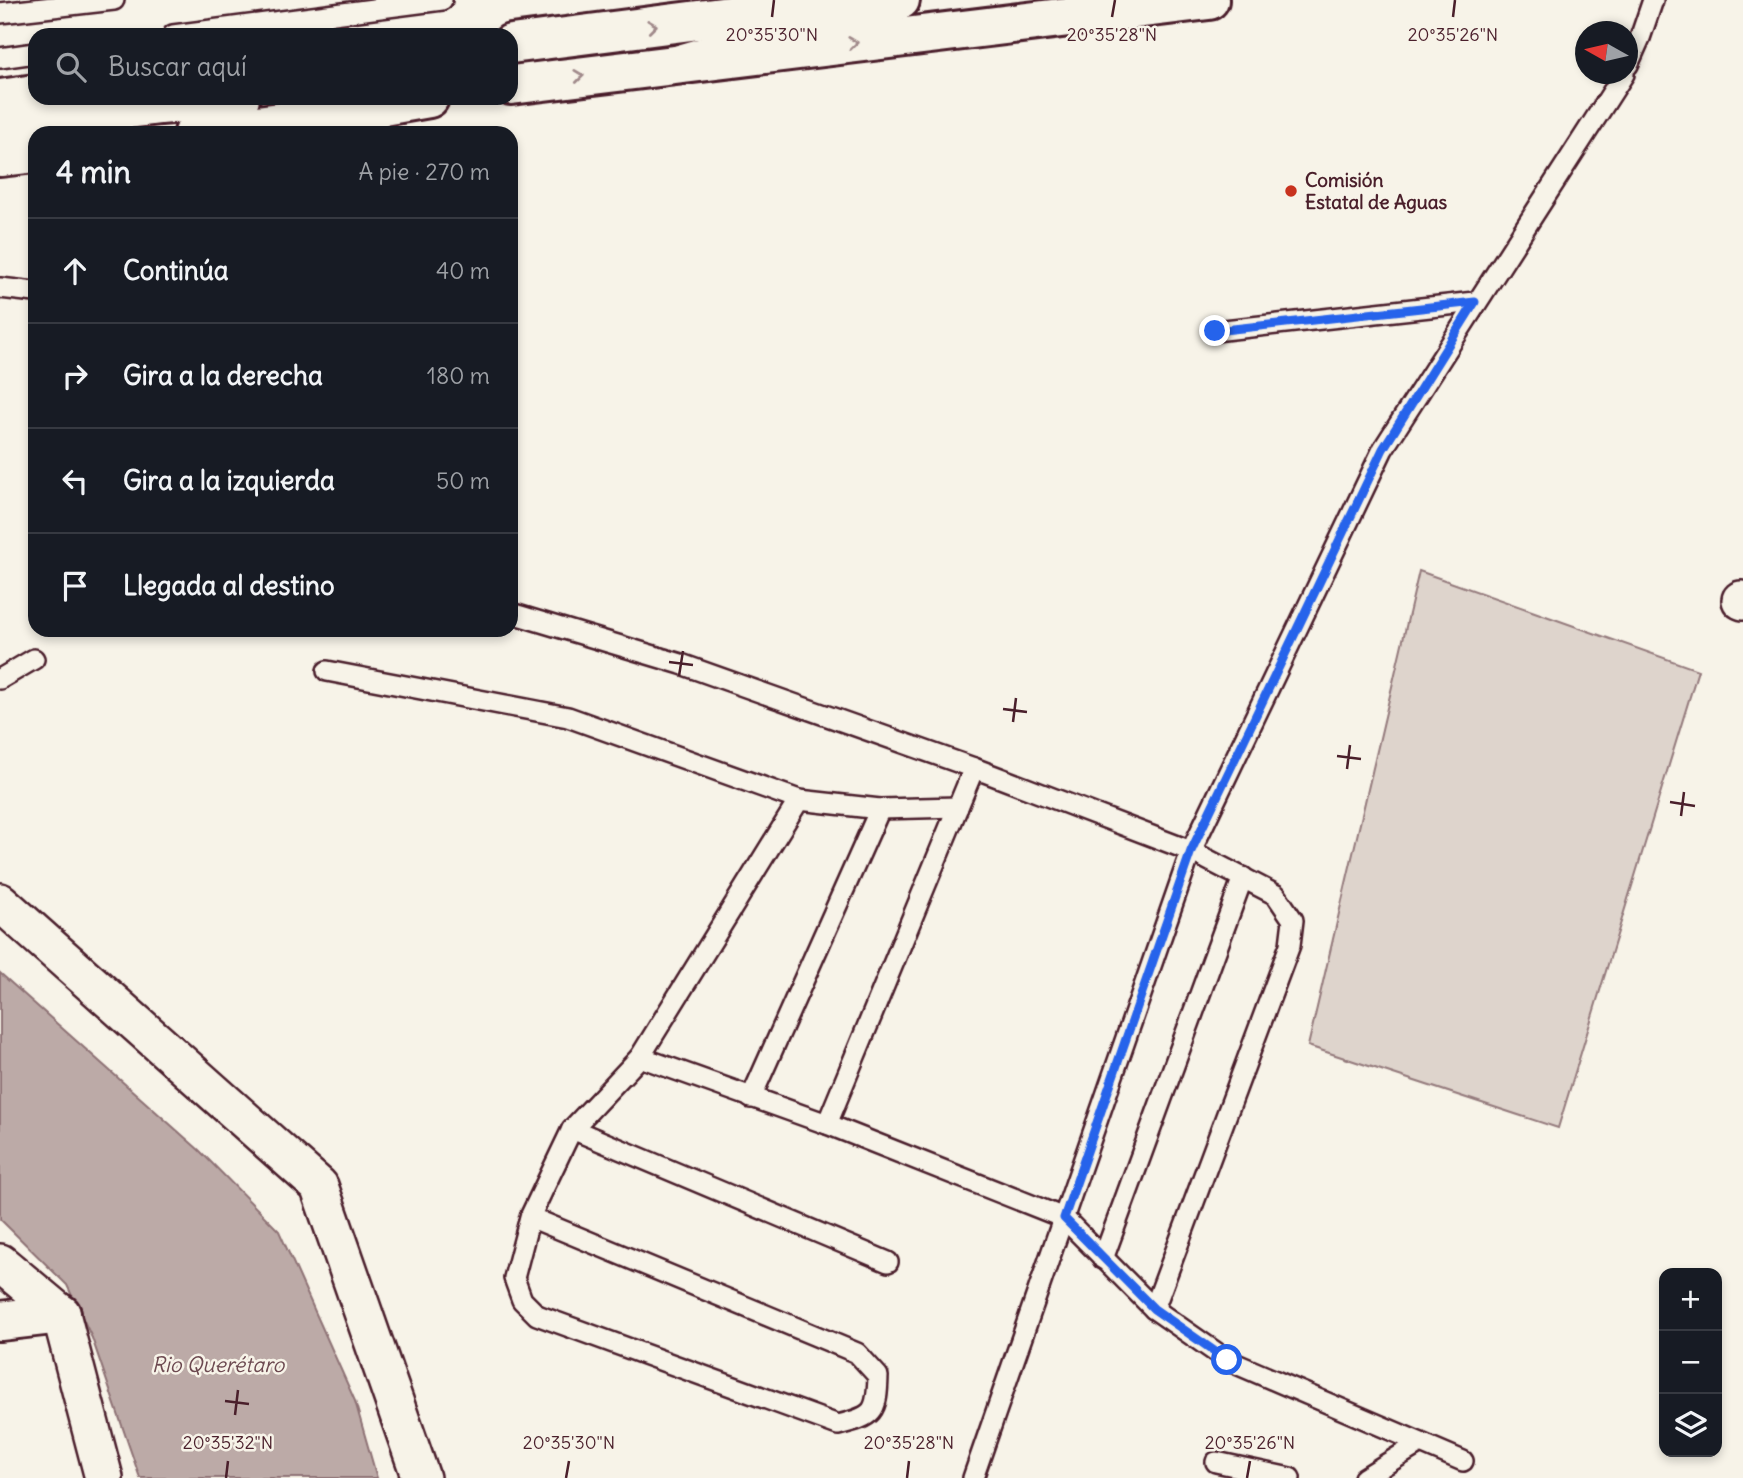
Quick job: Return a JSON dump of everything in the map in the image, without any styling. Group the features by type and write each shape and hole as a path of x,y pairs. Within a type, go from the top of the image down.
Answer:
{"main road":[{"path":"518,43 855,0"},
{"path":"680,64 900,0"},
{"path":"518,84 1209,0"},
{"path":"0,99 28,95"},
{"path":"0,125 160,105"},
{"path":"249,126 389,105"},
{"path":"0,157 28,154"},
{"path":"0,1321 61,1314"}],"street":[{"path":"0,902 319,1186 421,1478"},
{"path":"0,1262 61,1314 103,1478"}],"lane":[{"path":"0,13 114,0"},
{"path":"227,28 442,0"},
{"path":"1638,42 1653,0"},
{"path":"0,58 28,54"},
{"path":"973,1478 1191,851 1383,449 1617,84"},
{"path":"0,288 28,291"},
{"path":"1215,331 1475,302"},
{"path":"518,615 681,664 974,768 1191,851 1276,895 1293,920 1290,945 1154,1309"},
{"path":"0,680 34,659"},
{"path":"327,671 568,717 799,800 880,809 958,807"},
{"path":"827,1124 974,768"},
{"path":"530,1217 857,1353 878,1376 878,1403 864,1419 838,1425 537,1315 522,1300 514,1278 530,1217 572,1129 640,1057 799,800"},
{"path":"751,1098 880,809"},
{"path":"1103,1259 1243,877"},
{"path":"640,1057 827,1124 1064,1218 1154,1309 1227,1360 1463,1461"},
{"path":"572,1129 888,1262"},
{"path":"1364,1478 1420,1443"},
{"path":"1216,1462 1290,1478"}],"shaded area":[{"path":"1419,571 1698,670 1558,1128 1308,1046"}],"water":[{"name":"Rio Querétaro","path":"0,973 199,1150 279,1231 355,1401 377,1478 140,1478 92,1338 67,1285 0,1219"}],"place":[{"name":"Comisión Estatal de Aguas","path":"1291,191"}],"route":[{"path":"1215,331 1475,302 1383,449 1191,851 1064,1218 1154,1309 1227,1360"}]}
